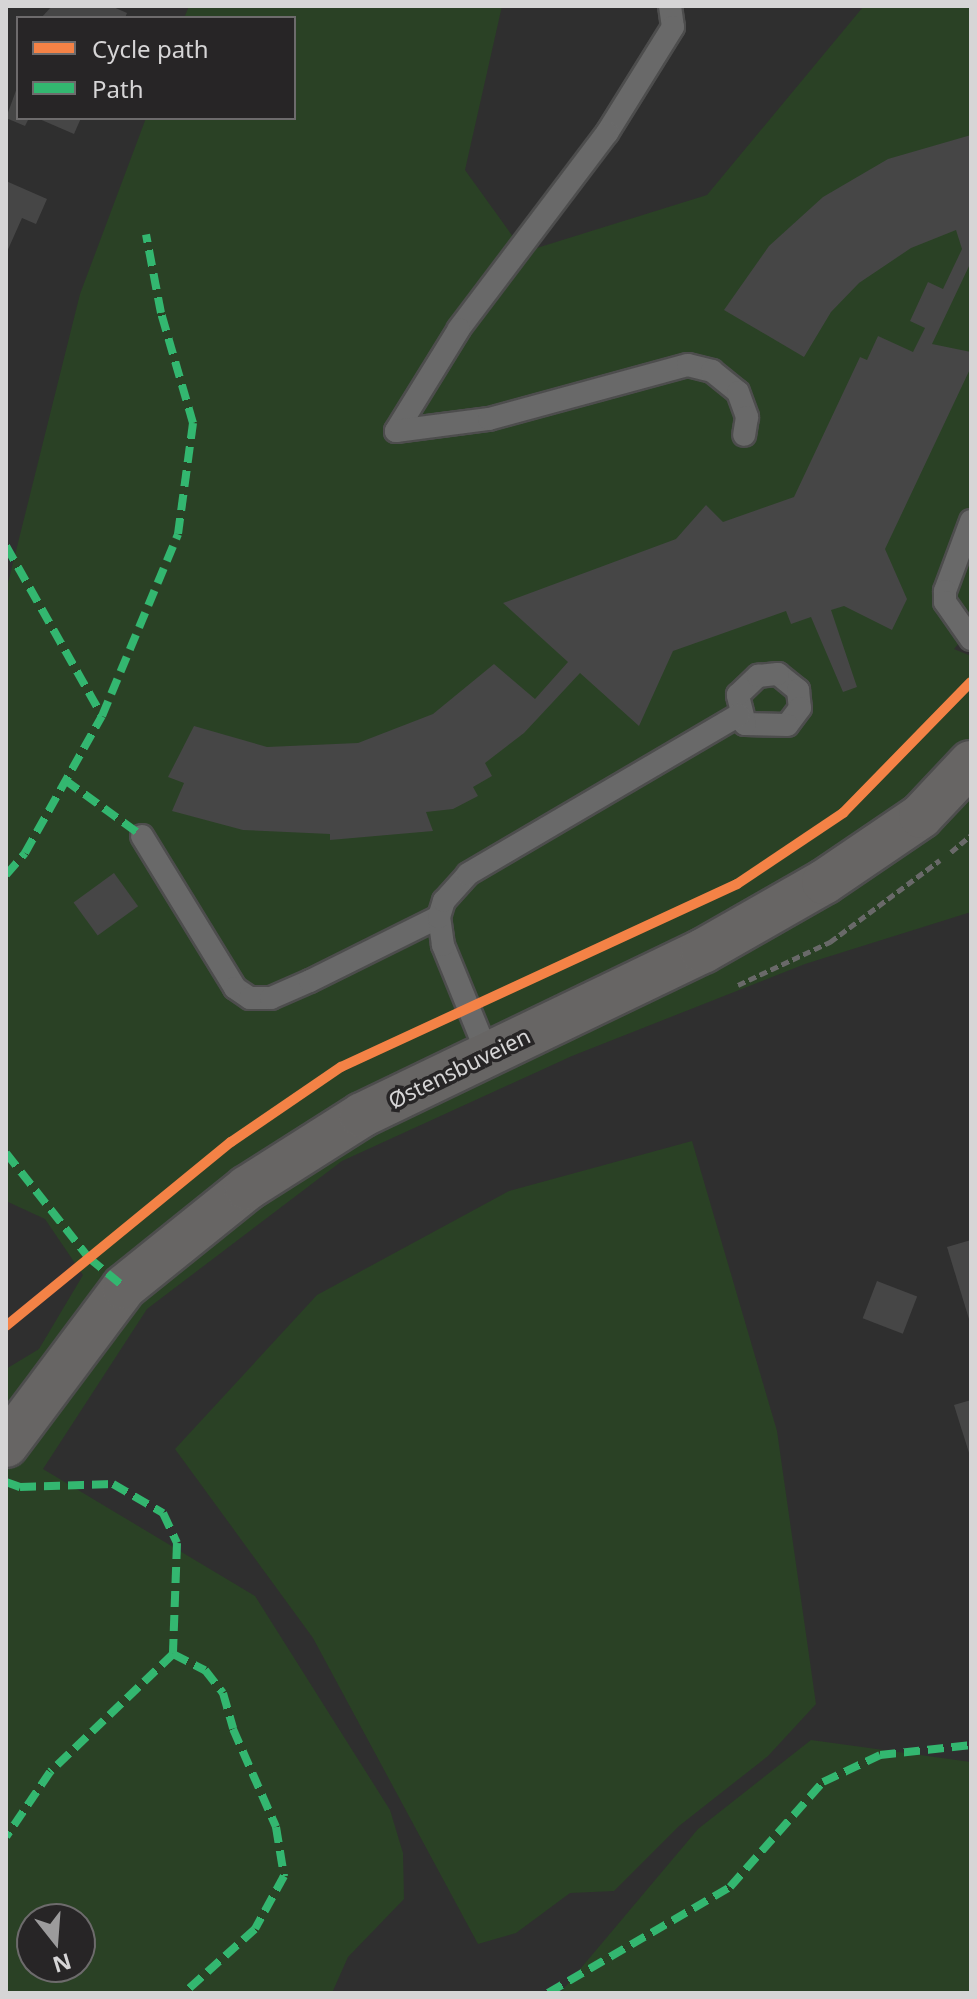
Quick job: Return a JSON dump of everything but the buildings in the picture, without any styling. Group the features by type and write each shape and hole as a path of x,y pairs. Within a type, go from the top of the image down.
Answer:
{"main road":[{"name":"Østensbuveien","path":"6,1445 124,1287 247,1188 362,1115 703,951 824,882 921,816 971,763"}],"lane":[{"path":"670,6 673,27 607,133 459,329 396,431 489,419 688,365 712,371 738,392 747,417 744,435"},
{"path":"971,521 945,591 945,602 971,639"},
{"path":"487,1053 443,945 439,917 444,901 468,874 739,715"},
{"path":"142,836 235,988 250,998 271,998 439,917"}],"green space":[{"path":"189,6 502,6 465,170 524,252 707,195 863,7 971,6 971,629 954,649 971,656 971,912 805,964 572,1056 342,1161 147,1309 43,1469 255,1596 390,1810 403,1853 404,1899 348,1957 332,1993 6,1993 6,1369 39,1349 83,1275 45,1219 6,1201 6,591 80,294 145,120 296,120 296,16 185,16"},
{"path":"692,1141 777,1431 816,1704 768,1756 679,1826 614,1891 570,1893 516,1933 478,1944 313,1638 175,1449 317,1295 509,1191"},
{"path":"811,1740 971,1762 971,1993 560,1993 698,1829"}],"marked path":[{"path":"6,875 25,853 102,716 178,534 193,423 161,313 146,234"},
{"path":"6,546 102,716"},
{"path":"65,780 142,836"},
{"path":"6,1153 89,1258 124,1287"},
{"path":"6,1482 20,1487 113,1484 163,1513 177,1543 173,1654 50,1772 6,1837"},
{"path":"173,1654 205,1670 223,1693 233,1729 276,1827 284,1876 255,1929 184,1993"},
{"path":"548,1993 730,1887 823,1782 880,1755 971,1745"}],"cycle path":[{"path":"6,1326 231,1142 341,1067 737,884 843,813 971,682"}]}
